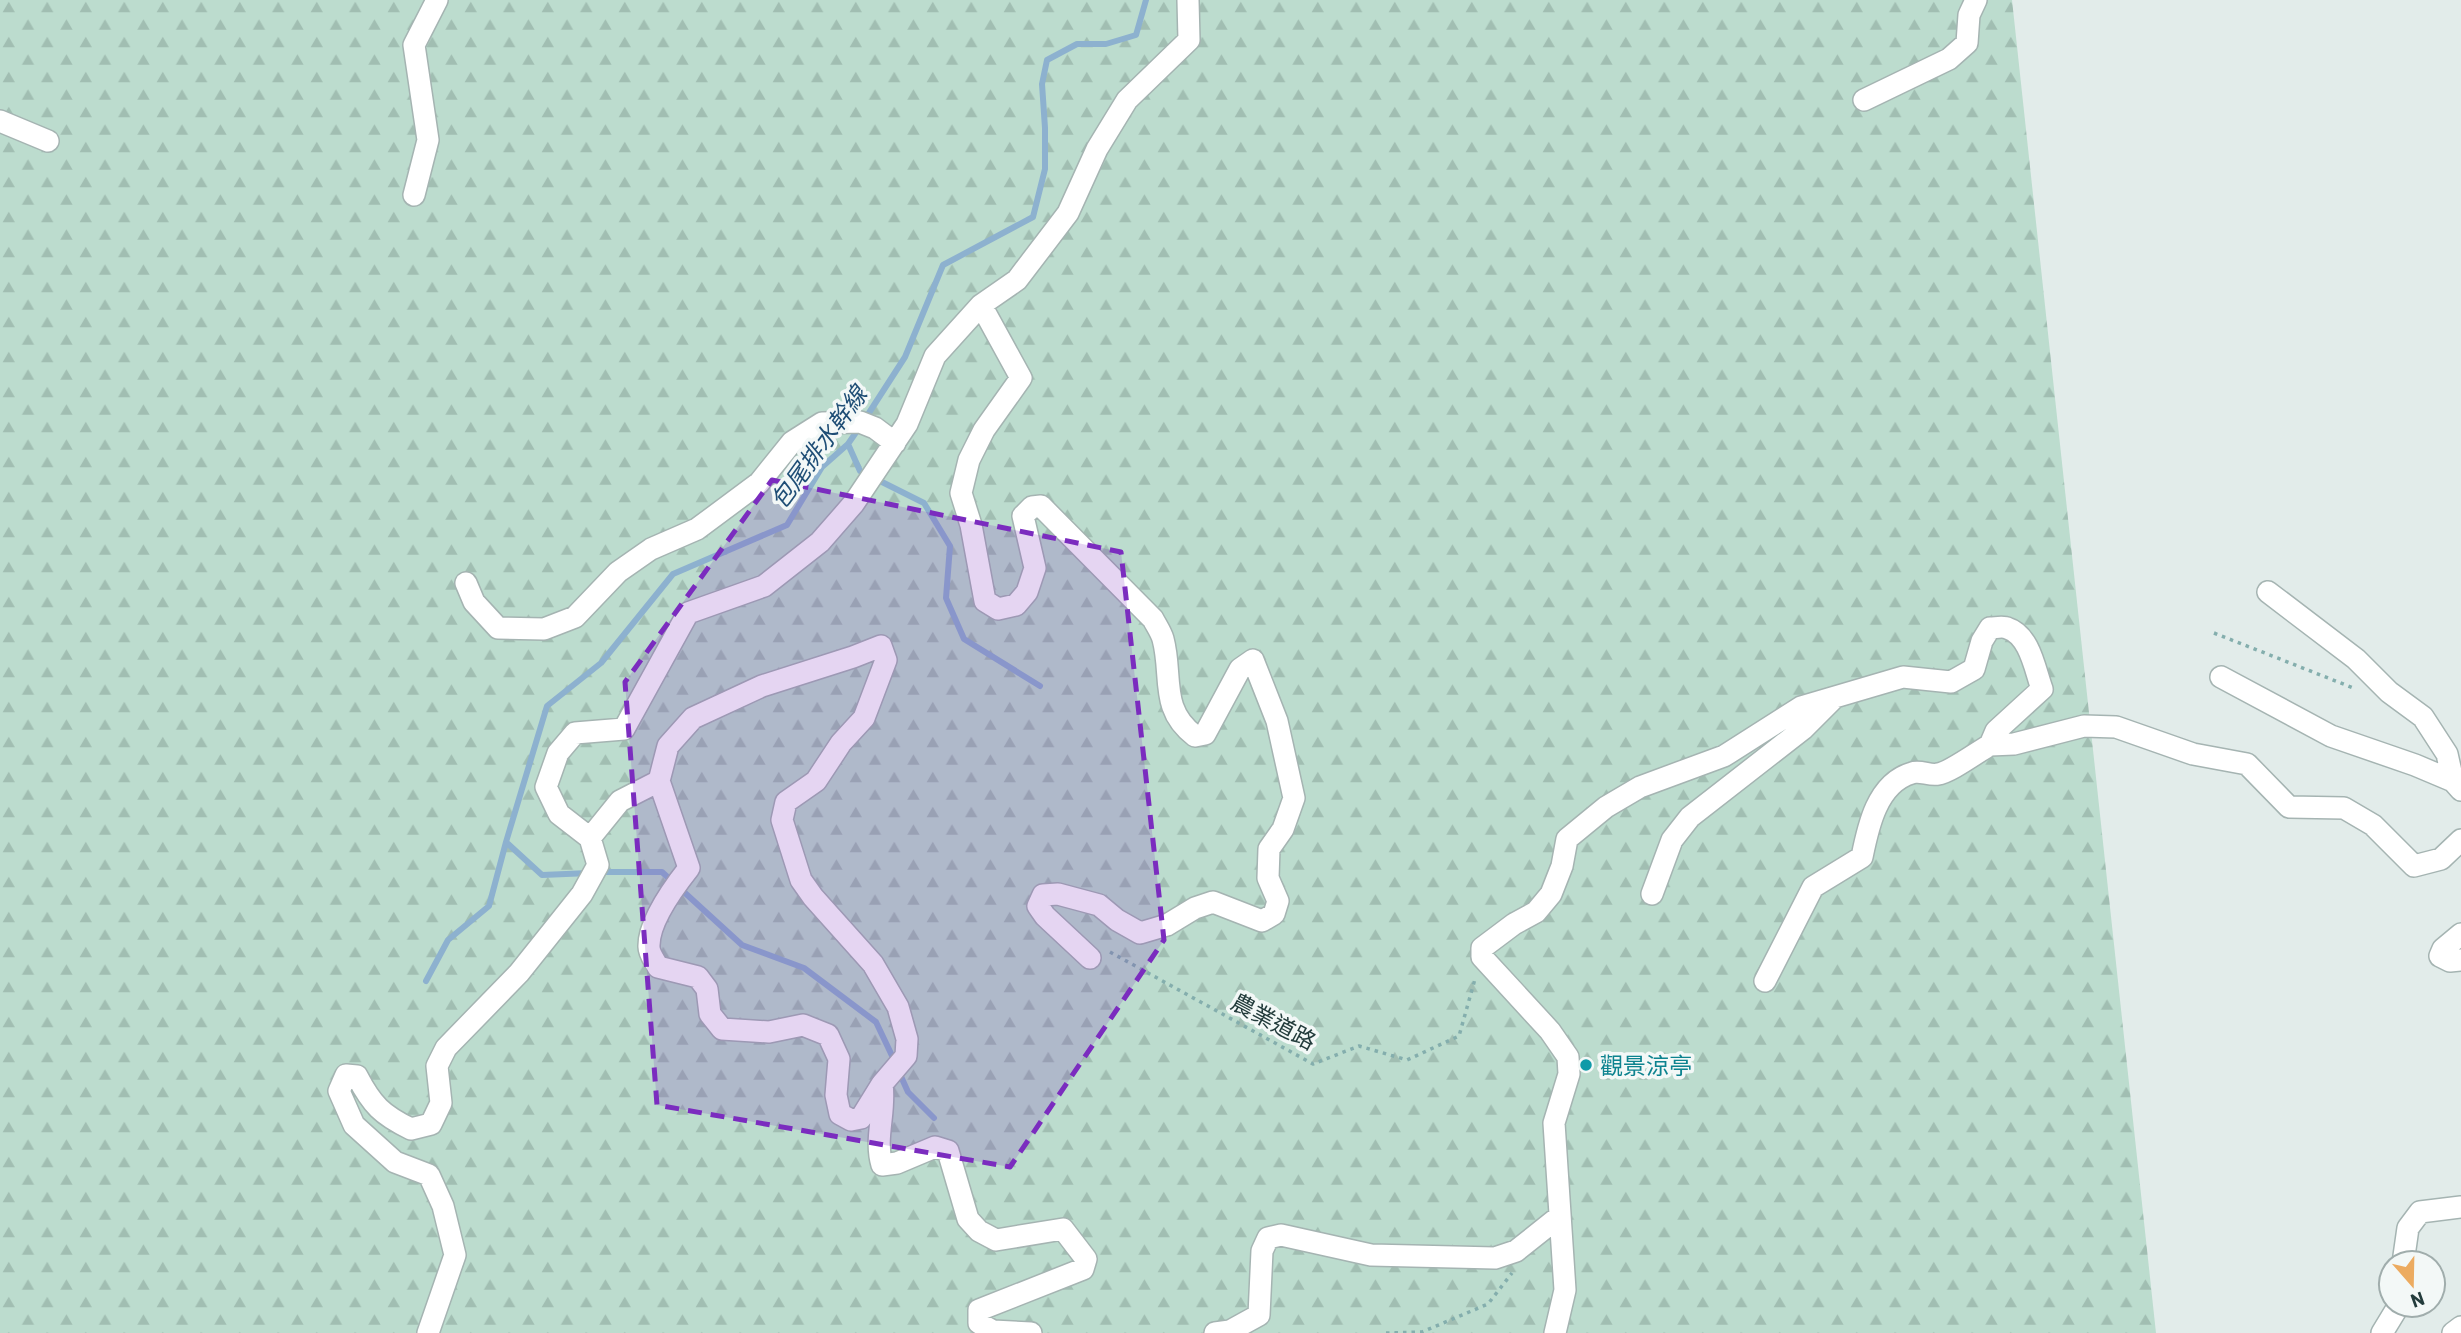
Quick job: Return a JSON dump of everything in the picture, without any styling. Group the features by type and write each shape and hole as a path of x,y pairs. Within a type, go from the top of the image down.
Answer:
{"lane":[{"path":"414,195 428,140 414,45 437,0"},
{"path":"428,1333 455,1255 443,1206 429,1175 395,1162 354,1125 339,1091 346,1075 356,1076 371,1102 388,1118 411,1129 431,1124 441,1102 437,1066 446,1048 519,973 582,894 598,865 590,838 559,814 546,787 558,753 575,733 624,729 688,613 764,586 820,542 854,503 907,424 935,356 981,305 1017,280 1068,213 1097,149 1127,100 1189,40 1188,0"},
{"path":"1864,100 1949,59 1967,43 1969,15 1976,0"},
{"path":"0,121 48,141"},
{"path":"981,305 1021,378 984,430 969,460 961,493 971,525 985,601 998,609 1016,605 1027,592 1035,569 1023,516 1032,507 1041,506 1153,619 1163,638 1168,697 1184,727 1195,736 1205,734 1240,668 1253,660 1277,721 1294,798 1283,829 1269,849 1268,878 1278,901 1274,914 1262,921 1213,902 1195,908 1167,925 1140,933 1117,920 1099,905 1058,894 1043,895 1038,906 1045,916 1098,954"},
{"path":"466,583 474,602 498,628 544,629 575,617 618,572 651,548 697,529 759,483 792,442 822,423 868,425 895,443"},
{"path":"2268,592 2356,659 2389,692 2423,717 2447,754 2457,785"},
{"path":"1555,1333 1565,1290 1554,1123 1569,1074 1568,1057 1550,1031 1482,957 1482,948 1514,924 1536,912 1551,894 1562,866 1567,839 1606,807 1640,787 1724,756 1801,707 1903,677 1951,682 1974,669 1982,641 1990,628 2006,627 2020,637 2029,653 2042,690 1996,731 1990,745"},
{"path":"881,646 886,660 864,718 841,743 816,781 786,802 782,820 801,880 873,964 898,1007 907,1038 906,1056 882,1084 861,1118 851,1120 840,1114 836,1095 839,1059 828,1035 803,1025 769,1032 722,1029 710,1014 707,989 698,977 658,967 648,950 650,931 673,888 689,868 659,781 668,746 693,718 762,686 881,646"},
{"path":"2221,677 2330,736 2415,765 2457,785"},
{"path":"1652,894 1672,840 1690,817 1803,729 1836,696"},
{"path":"1765,981 1812,887 1862,857 1869,820 1895,781 1913,772 1939,775 1990,745 2014,744 2084,726 2116,727 2193,754 2247,764 2290,807 2344,808 2373,825 2414,866 2441,859 2461,840"},
{"path":"590,838 620,801 659,781"},
{"path":"2461,934 2440,956 2450,961 2461,960"},
{"path":"882,1084 885,1100 877,1150 882,1165 897,1163 935,1147 948,1151 968,1219 979,1231 996,1240 1063,1229 1086,1259 1083,1269 979,1310 979,1323 993,1331 1031,1333"},
{"path":"2405,1249 2408,1228 2420,1212 2461,1207"},
{"path":"1215,1333 1230,1331 1259,1315 1262,1251 1268,1238 1281,1234 1371,1255 1495,1258 1516,1251 1560,1216"},
{"path":"2454,1333 2461,1327"}],"path":[{"path":"2214,633 2365,693 2389,692"},
{"name":"農業道路","path":"1098,954 1313,1064 1359,1046 1407,1060 1459,1036 1482,957"},
{"path":"1386,1333 1422,1332 1488,1304 1516,1268 1516,1251"}],"highlighted area":[{"path":"772,480 1121,552 1164,940 1010,1167 657,1105 625,682"}],"green space":[{"path":"0,0 2012,0 2156,1333 0,1333"}],"waterway":[{"name":"包尾排水幹線","path":"865,419 905,357 943,265 1033,217 1045,169 1042,84 1047,60 1077,44 1106,44 1136,35 1146,0"},
{"name":"包尾排水幹線","path":"590,873 542,875 506,842 547,706 601,663 673,574 787,525 822,467 848,444 859,428"},
{"path":"848,444 860,471 924,503 950,546 946,598 964,639 1040,686"},
{"path":"426,981 448,940 489,906 506,842"},
{"name":"包尾排水幹線","path":"600,872 662,872 742,945 804,968 876,1022 895,1062"},
{"name":"包尾排水幹線","path":"899,1072 908,1092 934,1118"}],"place":[{"name":"觀景涼亭","path":"1586,1065"}]}
